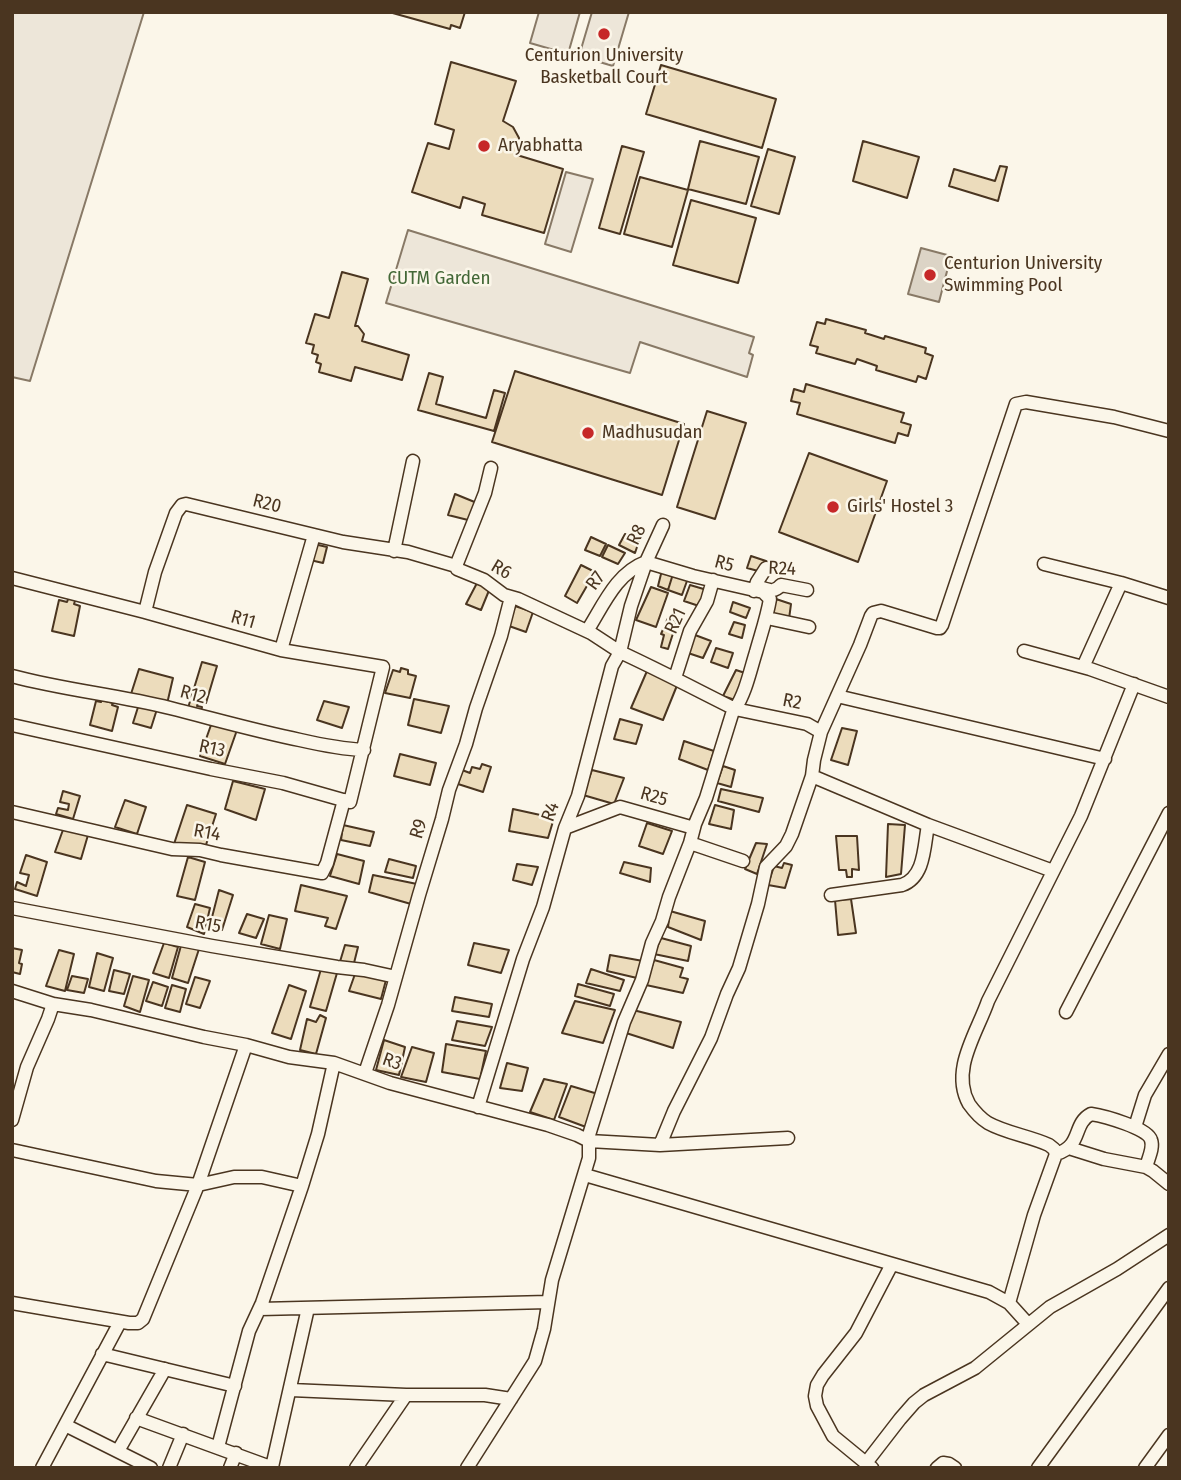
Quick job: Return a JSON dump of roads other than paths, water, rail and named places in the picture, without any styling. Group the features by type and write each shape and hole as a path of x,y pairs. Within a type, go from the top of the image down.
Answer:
{"street":[{"path":"821,732 873,613 881,611 937,628 942,625 1016,404 1026,402 1101,414 1169,431"},
{"path":"394,551 413,461"},
{"path":"456,566 477,516 491,468"},
{"name":"R20","path":"145,612 155,572 176,513 181,505 187,504 314,536 408,552 456,566"},
{"name":"R8","path":"646,562 663,525"},
{"path":"281,650 314,536"},
{"path":"646,562 631,606 620,652 735,709"},
{"name":"R5","path":"646,562 755,588 772,595"},
{"name":"R7","path":"587,631 619,581 635,566 646,562"},
{"path":"1044,564 1169,598"},
{"name":"R6","path":"456,566 457,569 484,580 505,595 519,598 605,640 620,652"},
{"path":"755,588 766,568"},
{"name":"R11","path":"12,578 281,650 383,667 364,750"},
{"name":"R21","path":"675,678 690,631 707,601 713,580"},
{"path":"1083,667 1121,583"},
{"name":"R24","path":"772,595 781,585 807,590"},
{"path":"467,1468 528,1373 539,1349 552,1280 590,1158 589,1135 624,1022 642,980 668,897 691,843 732,714 741,701 772,595"},
{"name":"R9","path":"365,1073 388,1005 449,790 501,636 511,597"},
{"path":"767,618 809,626"},
{"path":"1024,650 1169,697"},
{"name":"R4","path":"478,1107 565,828 578,796 612,666 620,652"},
{"name":"R12","path":"12,676 117,696 270,734 348,750 364,750"},
{"path":"1009,1303 1034,1215 1056,1154 1054,1149 1042,1142 986,1122 974,1111 965,1097 962,1084 964,1065 988,1001 1081,816 1134,684"},
{"path":"837,696 1105,759"},
{"name":"R2","path":"660,1145 711,1038 739,968 766,867 786,846 792,834 812,776 821,732 807,724 735,709"},
{"name":"R13","path":"12,725 283,783 344,800"},
{"path":"344,800 351,802 364,750"},
{"path":"812,776 928,825 1053,871"},
{"name":"R14","path":"12,812 172,849 200,850 322,873 344,800"},
{"name":"R25","path":"565,828 620,807 694,828"},
{"path":"1066,1012 1169,813"},
{"path":"831,895 902,885 915,878 928,825"},
{"path":"691,843 743,861"},
{"name":"R15","path":"12,908 396,977"},
{"path":"12,991 53,1004 27,1068 14,1112"},
{"name":"R3","path":"53,1004 91,1010 289,1057 334,1063 390,1083 548,1125 589,1142"},
{"path":"12,1303 120,1322 138,1323 144,1320 198,1185 246,1045"},
{"path":"1135,1127 1145,1096 1169,1054"},
{"path":"218,1447 249,1331 260,1309 318,1134 334,1063"},
{"path":"1056,1154 1074,1143 1083,1120 1091,1114 1135,1127 1150,1136 1152,1142 1146,1167"},
{"path":"589,1142 660,1145 788,1138"},
{"path":"1069,1148 1146,1167 1169,1184"},
{"path":"12,1150 156,1181 198,1185 234,1177 262,1177 302,1186"},
{"path":"585,1175 989,1292 1009,1303 1028,1324"},
{"path":"892,1264 856,1333 817,1385 815,1396 817,1406 833,1436 869,1465 914,1403 936,1387 975,1368 1065,1297 1117,1269 1169,1235"},
{"path":"1038,1468 1169,1288"},
{"path":"260,1309 548,1302"},
{"path":"136,1418 273,1467 308,1308"},
{"path":"43,1468 120,1322"},
{"path":"103,1354 234,1386"},
{"path":"118,1451 165,1369"},
{"path":"291,1390 485,1395 511,1399"},
{"path":"356,1468 406,1395"},
{"path":"65,1425 151,1468"},
{"path":"169,1468 183,1434"},
{"path":"1145,1468 1169,1435"},
{"path":"230,1468 236,1453"},
{"path":"937,1468 943,1463 955,1468"}],"place":[{"name":"Centurion University Basketball Court","path":"604,34"},
{"name":"Aryabhatta","path":"484,146"},
{"name":"Centurion University Swimming Pool","path":"930,275"},
{"name":"Madhusudan","path":"588,433"},
{"name":"Girls' Hostel 3","path":"833,507"}],"park label":[{"name":"CUTM Garden","path":"439,279"}]}
